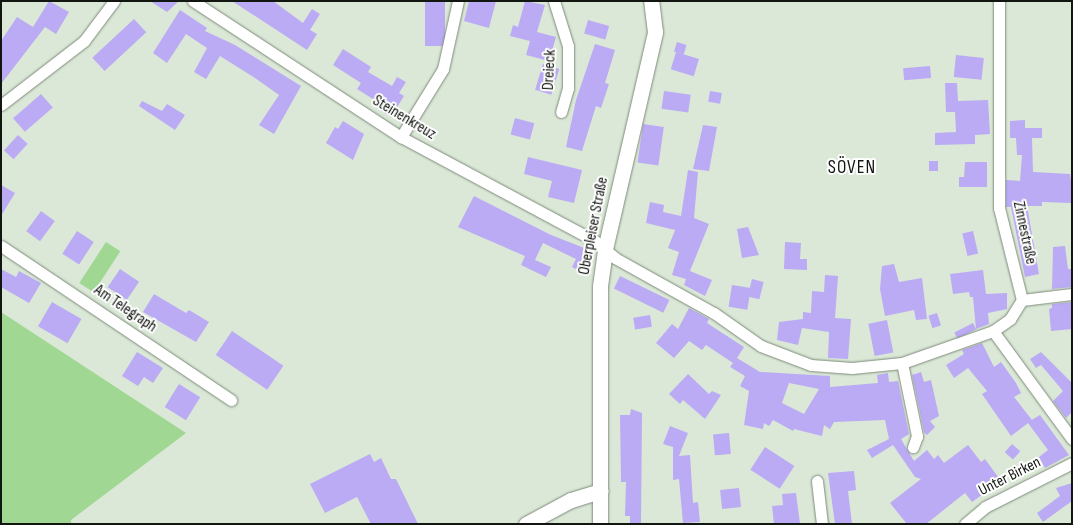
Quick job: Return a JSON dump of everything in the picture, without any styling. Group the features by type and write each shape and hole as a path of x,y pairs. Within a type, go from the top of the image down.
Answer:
{"main road":[{"name":"Oberpleiser Straße","path":"600,524 600,286 605,249 655,32 651,1"},
{"path":"526,524 570,500 601,491"}],"street":[{"path":"1,105 84,41 114,1"},
{"name":"Steinenkreuz","path":"193,1 402,138 595,241 605,249"},
{"path":"402,138 443,69 458,1"},
{"name":"Dreieck","path":"554,1 568,46 568,88 561,112"},
{"name":"Zinnestraße","path":"999,1 999,208 1022,300"},
{"name":"Am Telegraph","path":"1,246 231,400"},
{"path":"605,249 714,313 761,346 792,360 852,368 902,363 993,331 1010,319 1022,300 1072,294"},
{"path":"993,331 1072,440"},
{"path":"902,363 917,436 913,447"},
{"name":"Unter Birken","path":"965,524 984,507 1072,462"},
{"path":"817,480 822,524"}],"green space":[{"path":"106,242 120,251 94,292 79,283"},
{"path":"1,312 186,433 71,520 71,524 1,524"}],"building":[{"path":"49,1 69,12 56,34 45,27 1,84 1,41 17,17 33,27"},
{"path":"150,1 179,1 167,12"},
{"path":"232,1 273,1 303,23 312,9 320,14 310,30 317,34 307,50"},
{"path":"425,1 445,1 445,46 425,46"},
{"path":"469,1 496,1 489,28 464,21"},
{"path":"525,1 545,5 537,32 556,37 549,61 526,55 530,41 510,36 513,25 518,27"},
{"path":"180,10 207,28 205,31 235,45 301,86 274,134 259,125 279,95 255,78 220,56 206,79 194,72 207,48 186,34 167,63 153,53"},
{"path":"134,19 146,32 105,71 92,58"},
{"path":"588,20 609,26 605,40 584,33"},
{"path":"677,42 687,45 684,54 674,52"},
{"path":"595,44 615,50 605,83 609,84 601,108 596,106 582,151 566,147 576,100"},
{"path":"343,49 371,67 368,72 392,86 397,77 406,82 399,93 404,96 391,117 378,109 381,104 357,89 361,83 333,65"},
{"path":"676,52 699,59 694,76 671,69"},
{"path":"956,55 984,58 982,80 954,77"},
{"path":"543,64 559,69 551,95 535,90"},
{"path":"930,66 931,78 904,80 903,68"},
{"path":"945,83 957,83 958,101 988,100 990,134 975,135 975,144 935,145 935,133 956,132 955,112 946,112"},
{"path":"664,91 691,95 688,113 661,109"},
{"path":"710,91 722,93 720,104 708,102"},
{"path":"41,94 53,108 25,132 13,118"},
{"path":"142,101 162,111 167,104 185,115 175,130 139,106"},
{"path":"515,118 534,123 530,140 511,134"},
{"path":"1025,120 1025,128 1042,128 1042,138 1032,138 1033,172 1070,174 1072,203 1042,202 1042,206 1027,206 1039,274 1025,277 1011,207 1006,207 1006,180 1020,181 1022,155 1017,155 1016,138 1010,138 1010,121"},
{"path":"343,121 364,134 353,160 326,143 335,127 338,129"},
{"path":"643,124 664,127 658,166 638,163"},
{"path":"703,125 717,127 709,171 693,169"},
{"path":"18,135 28,144 14,159 4,151"},
{"path":"528,157 582,170 574,203 548,197 552,181 524,174"},
{"path":"929,161 938,161 938,171 929,171"},
{"path":"965,162 987,162 987,187 959,187 959,177 964,177"},
{"path":"688,170 698,172 694,218 709,224 690,271 712,280 705,296 684,285 686,279 672,275 679,252 668,248 675,230 646,223 650,202 664,205 663,212 681,216"},
{"path":"1,185 15,193 1,216"},
{"path":"474,196 551,235 592,251 582,272 572,267 576,259 543,243 535,260 551,267 546,277 521,265 525,256 458,227"},
{"path":"41,211 55,221 40,241 26,231"},
{"path":"748,227 759,255 742,258 737,229"},
{"path":"77,231 94,242 79,265 62,254"},
{"path":"973,231 978,253 967,256 962,233"},
{"path":"785,242 801,243 800,259 807,259 807,270 784,269"},
{"path":"1065,246 1068,269 1072,269 1072,287 1052,289 1053,247"},
{"path":"894,264 899,282 922,278 927,319 916,320 914,310 885,316 880,289 882,266"},
{"path":"1,269 16,277 19,271 41,283 29,303 1,287"},
{"path":"120,269 139,282 127,300 108,287"},
{"path":"983,270 986,294 1007,293 1007,309 988,313 989,324 976,329 973,297 970,297 969,292 953,294 950,274"},
{"path":"825,275 838,276 835,318 851,319 848,359 828,358 829,332 802,328 798,345 777,340 779,322 803,319 803,312 811,313 812,291 824,292"},
{"path":"620,276 669,300 663,313 614,289"},
{"path":"752,279 764,282 759,299 748,296"},
{"path":"732,285 751,288 747,310 729,307"},
{"path":"154,294 186,313 189,310 209,322 196,342 143,312"},
{"path":"52,302 81,319 67,343 38,326"},
{"path":"1072,302 1072,329 1051,331 1049,309 1052,308 1052,304"},
{"path":"689,308 709,319 707,323 744,347 737,358 760,372 830,376 830,387 878,383 877,375 888,373 889,382 898,381 909,434 901,439 914,461 927,450 934,459 938,455 944,463 968,445 981,462 985,459 1001,481 972,502 965,493 926,524 907,524 890,503 921,479 915,477 893,445 872,458 867,450 889,439 885,420 834,422 830,429 824,425 822,436 794,429 793,431 773,420 769,426 764,423 763,429 744,425 749,391 740,386 745,376 730,367 733,363 706,345 702,350 689,341 674,358 656,343 672,324 678,329","holes":["789,383 819,389 804,414 782,403"]},
{"path":"937,313 941,325 932,328 928,316"},
{"path":"650,315 652,327 635,330 633,318"},
{"path":"887,320 893,352 875,356 868,324"},
{"path":"973,323 976,329 957,339 954,333"},
{"path":"232,331 283,366 267,390 216,355"},
{"path":"982,343 994,367 1001,362 1016,383 1021,393 1014,397 1032,420 1040,415 1069,455 1045,468 1039,457 1048,450 1028,423 1011,436 982,394 987,391 968,368 954,378 946,365 964,354 962,350"},
{"path":"137,352 163,368 153,383 144,377 138,386 122,376"},
{"path":"1041,352 1072,383 1072,412 1066,418 1053,401 1063,391 1041,365 1036,368 1030,359"},
{"path":"921,372 924,382 931,380 939,416 930,421 935,427 927,435 924,432 912,375"},
{"path":"688,374 709,394 712,391 721,395 705,419 683,400 680,404 669,394"},
{"path":"179,384 200,397 186,420 165,407"},
{"path":"631,409 642,413 641,524 630,524 630,516 625,516 626,482 621,482 620,415 630,415"},
{"path":"670,426 688,433 679,456 690,455 693,503 698,502 700,522 683,523 679,479 673,480 673,447 663,444"},
{"path":"729,433 731,454 715,455 713,434"},
{"path":"1012,444 1020,451 1013,460 1005,452"},
{"path":"765,447 794,466 780,489 750,470"},
{"path":"370,454 374,462 381,458 391,479 396,479 418,524 371,524 357,497 325,513 310,484"},
{"path":"854,471 856,490 848,491 852,524 835,524 828,473"},
{"path":"1072,483 1072,501 1043,522 1037,513 1060,496 1056,488"},
{"path":"739,488 741,507 722,509 720,490"},
{"path":"796,493 800,524 774,524 772,506 783,505 782,494"}],"district":[{"name":"SÖVEN","path":"852,168"}]}
